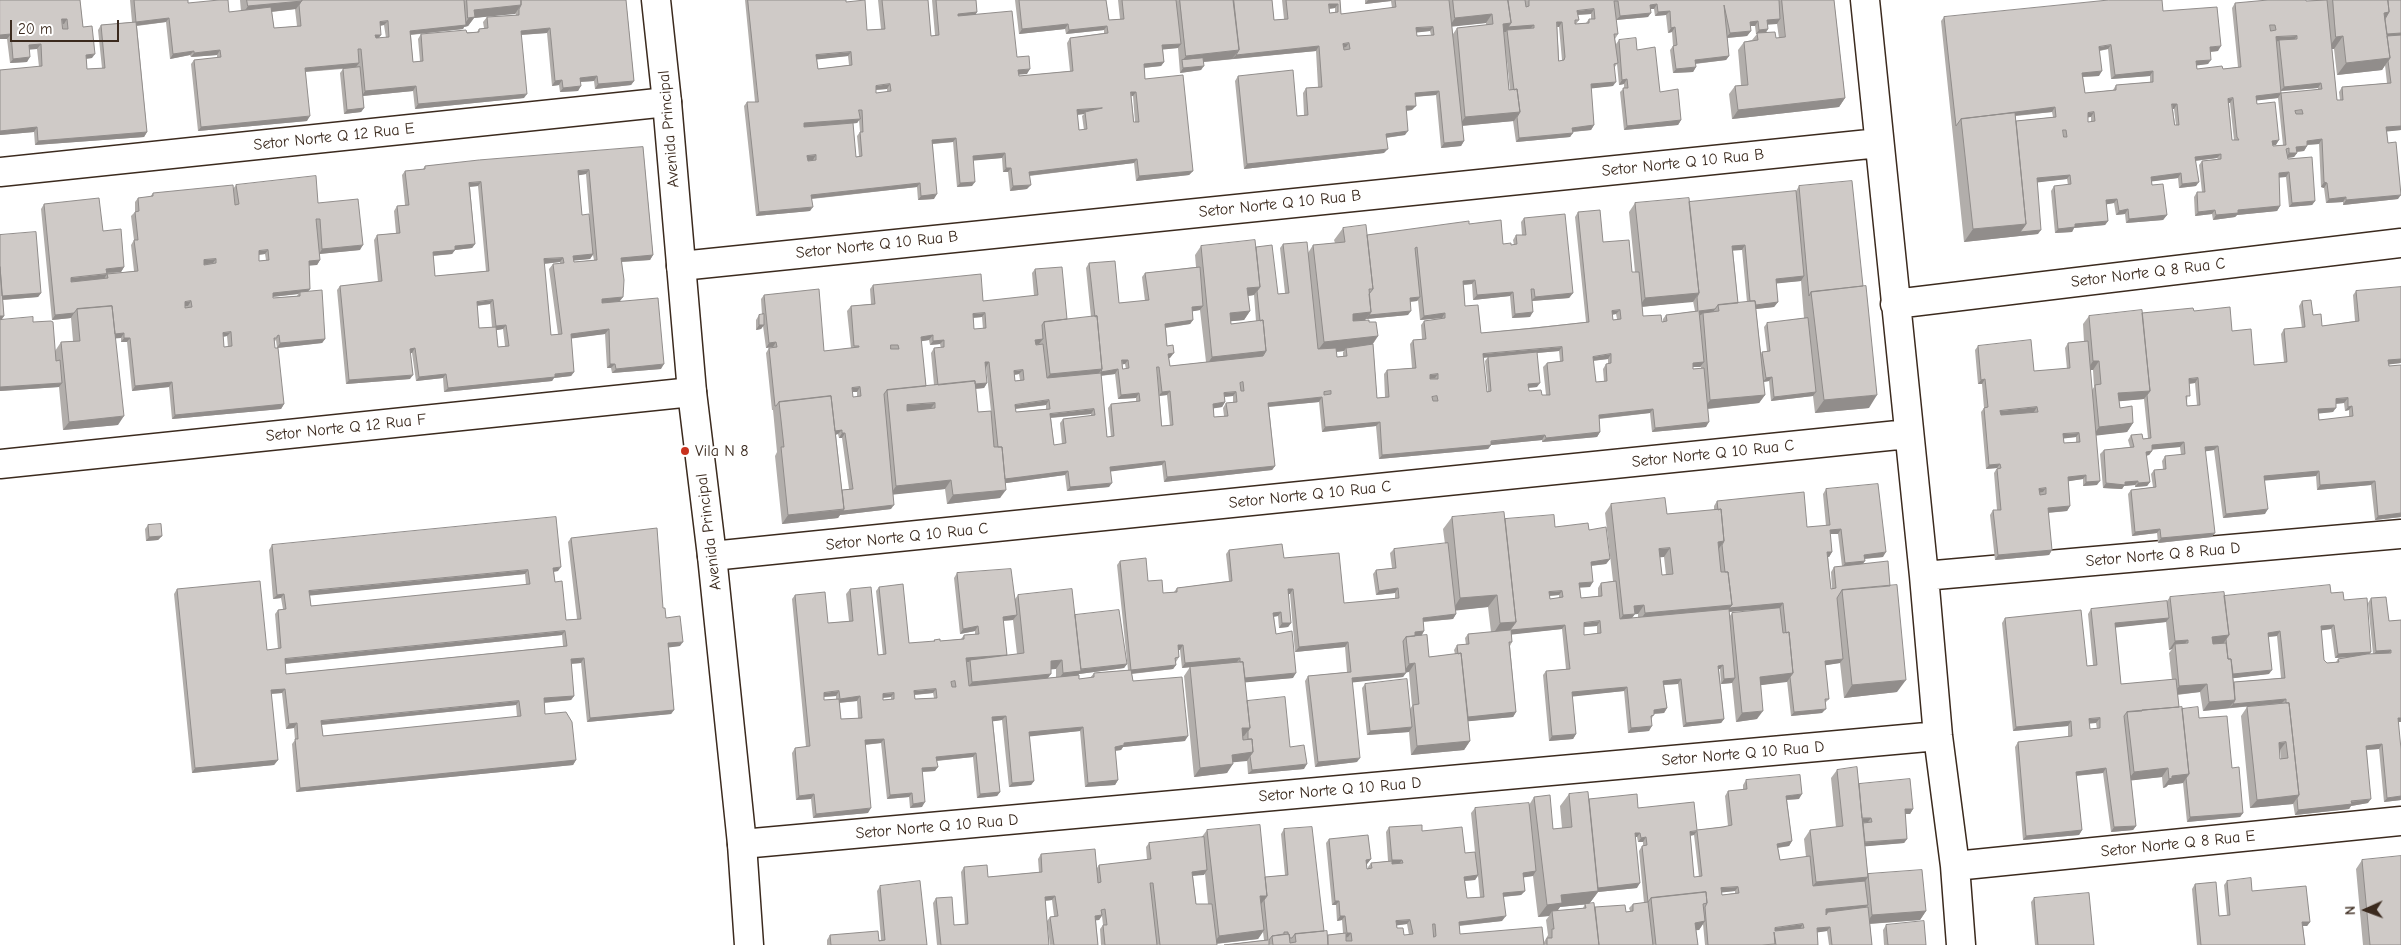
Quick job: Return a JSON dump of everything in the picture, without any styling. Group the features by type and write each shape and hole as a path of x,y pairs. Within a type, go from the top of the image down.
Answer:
{"street":[{"name":"Avenida Principal","path":"656,0 667,102 692,392 712,556 742,844 749,945"},
{"path":"1865,0 1924,576 1938,736 1955,866 1961,945"},
{"name":"Setor Norte Q 12 Rua E","path":"0,172 667,102"},
{"name":"Setor Norte Q 10 Rua B","path":"681,266 1879,143"},
{"name":"Setor Norte Q 8 Rua C","path":"1895,304 2401,243"},
{"name":"Setor Norte Q 12 Rua F","path":"0,464 692,392"},
{"name":"Setor Norte Q 10 Rua C","path":"712,556 1908,434"},
{"name":"Setor Norte Q 8 Rua D","path":"1924,576 2401,534"},
{"name":"Setor Norte Q 10 Rua D","path":"742,844 1938,736"},
{"name":"Setor Norte Q 8 Rua E","path":"1955,866 2401,821"}],"building":[{"path":"0,0 80,0 83,27 92,26 95,54 86,55 87,69 105,68 101,25 136,22 147,132 38,141 37,127 0,131 0,70 42,66 41,44 29,45 30,57 13,59 11,34 0,35","holes":["62,19 67,19 68,29 63,29","30,23 30,32 26,33 25,24"]},
{"path":"134,0 188,0 188,3 228,0 229,12 271,7 274,28 301,26 299,5 302,0 464,0 466,25 410,31 413,62 423,61 421,34 466,30 467,33 479,32 479,29 488,28 487,17 519,15 521,0 626,0 634,81 598,84 597,76 580,78 581,86 563,88 562,80 555,81 550,28 521,31 527,94 418,104 416,86 365,91 361,49 358,49 359,63 305,68 310,116 201,127 194,60 221,57 220,50 173,54 169,18 136,22","holes":["388,21 389,37 376,38 375,35 381,35 380,22"]},
{"path":"247,0 302,0 302,1 248,6"},
{"path":"467,0 521,0 521,5 474,10 475,17 468,18"},
{"path":"748,0 846,0 846,2 865,0 867,30 885,29 882,0 928,0 931,36 939,35 936,0 976,0 977,12 958,14 958,16 1012,11 1017,57 1029,56 1030,69 1018,70 1019,76 1073,71 1070,38 1108,33 1107,26 1069,30 1068,24 1022,29 1019,0 1106,0 1109,20 1124,19 1122,0 1176,0 1181,44 1162,45 1164,62 1144,64 1145,79 1183,75 1193,171 1139,176 1137,159 1029,172 1031,185 1013,186 1011,168 1006,168 1005,153 973,156 975,182 960,183 956,138 932,140 937,194 921,196 920,183 811,195 813,207 759,212 747,102 758,102","holes":["851,52 852,65 818,69 816,55","890,84 891,91 876,93 876,86","1131,92 1136,92 1139,122 1134,122","1102,108 1085,112 1087,129 1079,130 1077,110","859,110 862,110 863,132 860,132 862,156 856,157 853,123 804,127 804,123 860,119","816,155 816,160 808,161 807,156"]},
{"path":"1180,0 1233,0 1239,50 1186,56"},
{"path":"1234,0 1272,0 1274,20 1288,19 1286,0 1340,0 1341,14 1396,7 1395,0 1449,0 1464,141 1444,143 1439,91 1415,93 1416,106 1406,106 1408,131 1386,134 1388,149 1247,164 1238,76 1293,70 1297,116 1308,115 1306,88 1322,87 1319,46 1236,55 1239,50","holes":["1329,4 1338,4 1338,12 1330,13","1433,27 1434,35 1417,36 1416,28","1349,43 1350,49 1344,50 1343,44"]},
{"path":"1453,0 1508,0 1511,23 1503,24 1509,90 1517,89 1520,112 1465,117 1457,28 1493,24 1492,14 1455,18"},
{"path":"1508,0 1525,0 1526,7 1529,6 1529,0 1779,0 1780,19 1767,20 1768,29 1759,30 1758,21 1750,22 1751,31 1730,33 1724,5 1729,56 1695,60 1696,67 1676,69 1673,46 1677,45 1675,27 1671,28 1670,11 1658,12 1657,4 1650,5 1651,13 1620,16 1618,1 1614,1 1618,34 1614,34 1618,63 1614,64 1616,82 1591,84 1594,125 1572,128 1573,133 1519,138 1517,117 1520,112 1517,89 1514,90 1507,30 1534,28 1534,25 1508,27 1511,23","holes":["1594,9 1595,19 1589,19 1589,23 1575,24 1575,20 1579,20 1577,11","1557,22 1562,22 1565,57 1564,60 1559,61"]},
{"path":"1782,0 1834,0 1845,98 1738,110 1735,86 1748,85 1744,42 1758,40 1757,33 1775,32 1776,38 1785,37"},
{"path":"2109,0 2162,0 2163,11 2217,7 2221,46 2210,47 2211,60 2196,61 2197,69 2222,66 2223,69 2241,67 2235,3 2268,0 2327,0 2337,100 2343,100 2342,87 2391,83 2387,36 2401,35 2401,126 2386,127 2388,143 2396,142 2401,195 2346,200 2346,197 2329,199 2327,183 2324,182 2322,139 2307,141 2307,146 2296,147 2297,153 2289,153 2289,148 2286,149 2288,159 2312,157 2315,201 2292,203 2289,172 2279,173 2280,206 2238,210 2238,213 2216,215 2215,210 2198,212 2197,192 2205,192 2202,161 2221,159 2221,154 2195,157 2199,182 2182,184 2181,173 2151,177 2152,185 2163,184 2167,215 2129,219 2128,209 2119,211 2117,199 2106,200 2108,221 2075,224 2075,227 2058,229 2054,186 2071,184 2070,175 2037,178 2041,230 2020,232 2026,224 2016,121 2056,117 2055,107 1961,119 1956,126 1944,17","holes":["2270,25 2275,25 2276,30 2271,31","2297,36 2297,39 2279,40 2284,87 2321,83 2322,89 2281,93 2276,37","2111,45 2115,75 2153,71 2153,82 2116,85 2116,90 2085,93 2082,73 2102,71 2099,47","2281,93 2286,145 2273,146 2272,141 2279,140 2275,102 2257,104 2256,96","2233,98 2237,137 2239,140 2232,140 2228,99","2172,104 2177,104 2179,125 2175,125","2302,110 2303,114 2296,114 2295,111","2094,112 2095,121 2088,122 2088,113","2063,130 2066,130 2067,137 2064,137"]},
{"path":"2333,0 2388,0 2389,12 2384,13 2390,58 2346,63 2343,36 2336,37"},
{"path":"2388,0 2401,0 2401,33 2387,34 2385,19 2389,12"},
{"path":"1636,38 1637,50 1655,47 1660,92 1678,89 1681,120 1627,126 1623,88 1628,88 1627,79 1622,80 1619,40"},
{"path":"1203,58 1204,66 1183,68 1182,60"},
{"path":"360,67 364,108 347,110 343,69"},
{"path":"2015,113 2026,224 1973,229 1961,119"},
{"path":"643,147 653,255 621,258 624,280 623,297 602,299 602,303 658,298 664,364 616,369 615,364 610,364 609,329 571,334 574,372 555,374 555,377 448,388 446,374 419,377 415,348 410,349 413,375 349,380 340,286 382,281 377,235 400,233 397,206 409,205 405,171 425,169 425,166","holes":["589,170 597,260 574,262 573,256 593,254 589,214 582,215 578,171","481,182 489,271 435,276 433,252 455,250 455,246 475,244 469,183","563,258 564,263 553,264 562,334 551,335 544,259","493,300 496,326 506,325 509,346 498,347 496,327 479,328 477,302"]},
{"path":"316,176 318,203 358,199 363,245 322,249 320,219 316,219 320,260 309,261 310,289 273,293 273,298 300,296 300,292 322,290 325,339 280,343 279,335 277,338 274,338 275,348 278,348 284,404 175,415 172,382 135,386 130,338 124,338 124,333 115,334 112,306 77,309 74,313 55,315 44,204 99,198 103,231 121,229 124,267 106,269 107,274 138,271 134,240 138,240 135,212 139,211 138,198 153,196 153,193 233,185 235,205 239,204 236,185","holes":["268,250 269,260 259,261 259,251","216,259 216,263 204,265 204,260","107,274 108,278 71,282 71,278","191,301 192,307 185,308 185,302","231,332 232,346 224,347 223,333"]},
{"path":"1852,181 1863,286 1811,292 1809,296 1799,186"},
{"path":"1796,191 1804,276 1776,279 1778,302 1756,305 1755,301 1750,301 1745,245 1732,246 1738,303 1718,305 1715,309 1699,311 1704,362 1693,363 1693,369 1704,368 1709,422 1655,428 1653,409 1599,415 1600,432 1546,438 1545,435 1491,441 1491,445 1382,455 1380,422 1325,427 1322,397 1268,403 1275,466 1167,477 1165,461 1110,467 1112,483 1070,487 1068,471 1005,479 1002,447 998,447 989,362 985,362 987,383 975,384 975,381 938,385 934,348 944,347 944,340 933,341 933,335 921,337 926,386 887,390 884,394 894,505 843,511 842,490 853,489 845,433 842,433 842,430 835,431 831,396 779,402 775,406 769,348 777,347 776,342 769,343 764,295 819,289 824,351 859,347 854,346 851,306 875,304 873,285 981,274 983,301 1038,295 1035,269 1062,267 1067,319 1044,322 1042,325 1043,339 1035,340 1036,345 1043,344 1047,378 1101,373 1107,437 1114,436 1111,404 1140,401 1139,393 1121,395 1118,369 1101,372 1097,316 1095,317 1089,263 1115,261 1119,303 1149,300 1145,273 1200,267 1203,306 1192,307 1193,320 1165,324 1167,346 1173,345 1174,353 1168,354 1170,366 1263,356 1266,351 1263,320 1260,321 1257,291 1260,287 1256,247 1272,245 1278,294 1289,293 1283,244 1307,242 1318,349 1336,348 1337,357 1347,356 1346,348 1373,344 1377,398 1389,397 1387,370 1416,368 1413,340 1426,339 1424,321 1445,318 1445,313 1424,316 1417,247 1415,248 1420,297 1410,298 1411,311 1369,315 1371,312 1369,294 1373,289 1367,235 1469,221 1469,224 1501,220 1503,244 1511,243 1511,245 1517,244 1516,235 1526,235 1524,218 1565,214 1573,293 1535,297 1534,289 1531,289 1533,312 1515,314 1513,292 1477,295 1475,280 1463,281 1465,306 1478,305 1481,333 1535,328 1589,322 1578,212 1600,210 1603,242 1629,240 1632,272 1639,272 1643,316 1661,315 1662,322 1667,321 1666,315 1698,311 1697,297 1699,293 1689,202","holes":["1620,310 1621,319 1613,320 1612,311","985,313 986,328 974,329 973,314","891,345 898,345 899,349 891,349","1562,347 1563,361 1547,363 1550,395 1542,395 1541,390 1529,391 1528,384 1540,383 1537,352 1488,357 1491,391 1487,392 1483,354","1611,354 1611,363 1606,364 1607,381 1596,382 1593,357","1122,360 1128,360 1129,368 1123,369","1157,367 1159,367 1162,392 1170,391 1173,425 1162,426","1023,370 1024,380 1015,381 1014,371","1438,374 1438,379 1430,379 1430,375","1243,382 1244,391 1241,391 1240,383","860,387 861,396 853,397 852,388","1331,391 1331,394 1324,395 1324,392","1236,392 1237,402 1226,403 1228,416 1214,417 1213,404 1225,402 1224,393","1437,396 1438,401 1433,401 1432,397","1049,400 1050,409 1016,412 1015,405","1094,409 1095,415 1063,419 1066,443 1054,445 1050,414"]},
{"path":"1689,198 1699,293 1645,298 1635,203"},
{"path":"1366,225 1373,289 1369,289 1371,312 1353,314 1353,321 1369,320 1369,322 1376,322 1378,336 1324,342 1313,245 1345,242 1343,228"},
{"path":"36,232 41,293 2,296 0,235"},
{"path":"1255,240 1260,287 1247,288 1250,311 1230,313 1231,324 1263,320 1266,351 1212,357 1201,246"},
{"path":"0,267 4,316 0,316"},
{"path":"1866,286 1877,395 1824,400 1811,292"},
{"path":"2401,287 2401,359 2388,360 2389,366 2401,365 2401,513 2378,516 2375,481 2320,485 2319,471 2264,476 2268,509 2226,514 2218,446 2205,447 2215,533 2161,538 2160,529 2135,532 2131,490 2156,487 2154,470 2166,469 2165,456 2185,454 2184,442 2152,445 2152,451 2146,452 2150,482 2125,482 2125,485 2106,483 2104,450 2134,447 2131,435 2142,434 2143,439 2151,438 2147,395 2150,391 2142,313 2193,308 2194,311 2230,307 2232,331 2251,329 2254,365 2287,362 2284,329 2305,327 2302,301 2311,300 2313,315 2321,314 2322,326 2359,321 2356,291","holes":["2198,378 2200,405 2187,406 2186,396 2190,396 2189,379","2348,398 2348,407 2352,406 2353,416 2319,420 2318,409 2336,408 2336,399"]},
{"path":"1755,301 1765,395 1710,400 1703,313 1719,311 1718,305"},
{"path":"112,306 124,416 69,422 61,342 80,341 77,309"},
{"path":"2142,310 2150,391 2118,393 2120,408 2132,406 2133,423 2099,427 2095,385 2101,384 2099,361 2093,361 2089,316"},
{"path":"764,314 764,325 759,325 759,315"},
{"path":"1097,316 1102,369 1050,374 1044,322"},
{"path":"33,317 33,322 53,322 56,361 60,360 62,383 0,387 0,320"},
{"path":"1808,318 1816,392 1774,397 1772,377 1766,378 1762,352 1770,351 1767,323"},
{"path":"2031,340 2034,371 2070,368 2068,343 2088,341 2100,481 2086,482 2086,475 2068,477 2070,506 2048,508 2052,550 1998,555 1993,510 2001,510 1997,469 2001,468 2000,464 1989,465 1984,408 1988,407 1985,379 1981,380 1978,346","holes":["2037,407 2038,412 2001,415 2000,411","2079,433 2080,442 2064,443 2063,434","2046,488 2046,494 2040,495 2039,489"]},
{"path":"975,381 978,412 991,411 994,447 1002,447 1006,490 953,495 951,480 896,486 887,390","holes":["935,403 935,408 907,411 907,405"]},
{"path":"831,396 844,509 788,515 781,447 784,447 779,402"},
{"path":"1878,484 1886,552 1864,555 1865,561 1845,563 1841,529 1830,530 1832,552 1827,552 1831,589 1836,588 1834,567 1888,561 1890,586 1842,590 1837,598 1843,659 1825,661 1829,699 1825,699 1826,709 1794,712 1790,677 1793,673 1789,632 1786,633 1783,603 1729,608 1732,605 1728,572 1725,572 1721,509 1718,510 1717,501 1804,492 1807,527 1830,525 1826,489"},
{"path":"1665,498 1667,514 1721,509 1724,541 1718,542 1721,572 1728,572 1732,605 1645,613 1644,605 1634,606 1635,614 1623,615 1611,504","holes":["1670,548 1673,574 1662,575 1659,549"]},
{"path":"1504,512 1516,622 1500,623 1497,595 1460,598 1452,517"},
{"path":"1554,515 1555,527 1588,523 1589,530 1606,527 1610,559 1591,562 1593,582 1579,583 1581,598 1602,596 1601,583 1616,581 1620,619 1729,609 1735,678 1724,679 1723,665 1718,666 1724,719 1686,723 1681,679 1663,681 1667,708 1654,710 1654,715 1651,716 1652,726 1631,728 1627,687 1572,692 1576,734 1552,736 1546,671 1570,669 1565,625 1511,630 1512,642 1509,642 1516,712 1468,717 1461,653 1458,654 1457,645 1469,644 1468,634 1510,630 1516,622 1505,519","holes":["1562,591 1563,597 1550,599 1549,592","1600,621 1601,633 1584,635 1584,623"]},
{"path":"556,517 561,567 553,568 555,582 562,581 566,620 581,619 571,538 657,528 663,608 665,608 666,618 680,616 683,642 668,643 674,710 590,718 584,658 571,659 574,696 544,698 545,714 566,712 572,722 576,760 300,788 295,739 298,739 297,723 289,724 285,689 271,690 278,760 195,768 177,589 260,581 267,650 281,648 278,610 286,609 284,594 277,595 272,545","holes":["528,570 530,584 311,606 309,591","565,631 567,646 286,674 285,659","519,701 521,716 323,736 321,721"]},
{"path":"161,524 162,536 149,537 148,525"},
{"path":"1448,543 1456,614 1423,618 1424,631 1415,632 1415,636 1406,637 1403,641 1406,673 1352,678 1360,758 1318,762 1308,676 1351,672 1348,642 1299,647 1293,589 1288,589 1291,623 1282,623 1281,612 1273,613 1276,634 1292,631 1296,673 1245,678 1243,662 1240,662 1240,658 1185,663 1183,645 1178,645 1179,657 1175,658 1176,665 1131,670 1120,561 1146,558 1148,581 1162,580 1163,593 1177,592 1177,588 1232,581 1229,550 1282,544 1284,558 1339,553 1344,603 1399,598 1398,588 1379,591 1376,570 1396,568 1394,549"},
{"path":"1011,569 1017,615 1003,617 1007,655 966,658 969,686 1079,675 1079,679 1094,677 1094,673 1131,670 1133,681 1182,677 1188,736 1124,743 1124,745 1115,747 1118,780 1088,783 1083,727 1029,732 1034,781 1012,783 1006,716 992,717 1000,792 980,794 976,753 936,757 938,767 922,768 925,802 913,804 912,793 890,795 884,739 865,740 871,808 816,814 814,794 799,796 795,748 810,746 795,595 825,592 828,623 853,621 850,589 871,587 878,655 886,654 879,587 903,584 909,643 940,639 940,641 964,639 964,635 979,634 978,626 963,629 957,573","holes":["955,681 956,687 952,687 951,682","936,689 937,698 915,699 914,691","839,691 840,699 860,696 862,718 841,719 839,699 824,700 824,693","894,693 894,699 883,700 883,694"]},
{"path":"1897,585 1906,680 1852,685 1842,590"},
{"path":"2330,585 2331,593 2343,592 2344,600 2367,598 2371,652 2338,654 2334,625 2321,626 2324,660 2327,663 2339,662 2338,659 2367,654 2391,653 2391,650 2376,651 2371,598 2386,597 2389,621 2401,620 2401,718 2398,718 2401,749 2401,796 2387,798 2382,744 2366,746 2371,799 2351,801 2352,804 2298,810 2297,798 2299,795 2289,703 2286,703 2286,699 2233,704 2235,700 2234,682 2285,678 2280,631 2268,633 2272,670 2233,674 2231,659 2228,659 2226,639 2229,635 2224,596"},
{"path":"1072,589 1081,671 1063,673 1062,660 1051,661 1051,674 972,682 970,660 1024,653 1018,595"},
{"path":"2224,592 2229,635 2212,637 2213,644 2226,643 2228,659 2231,659 2235,700 2209,702 2207,684 2179,686 2175,644 2188,643 2188,640 2175,641 2170,597"},
{"path":"2167,601 2169,618 2115,623 2121,684 2176,679 2179,707 2127,712 2124,716 2136,826 2114,827 2106,768 2076,772 2082,830 2026,836 2018,742 2072,736 2071,721 2016,727 2005,618 2081,610 2087,666 2097,665 2091,609","holes":["2100,718 2100,728 2090,729 2089,719"]},
{"path":"1780,608 1783,633 1789,632 1793,673 1760,677 1763,711 1742,713 1732,613"},
{"path":"1119,610 1127,664 1081,669 1075,615"},
{"path":"1427,635 1429,657 1461,653 1470,741 1417,746 1413,705 1419,704 1415,663 1409,664 1406,637"},
{"path":"1243,662 1250,728 1242,728 1243,740 1252,739 1253,752 1232,755 1233,764 1200,768 1190,667"},
{"path":"1407,679 1412,727 1370,731 1365,684"},
{"path":"1285,697 1290,747 1304,745 1307,764 1252,770 1250,756 1253,752 1252,739 1248,739 1250,728 1247,701"},
{"path":"2289,703 2299,795 2257,800 2247,707","holes":["2286,742 2288,758 2280,759 2279,743"]},
{"path":"2182,707 2189,774 2172,776 2169,779 2168,768 2134,772 2127,712"},
{"path":"2198,707 2199,718 2227,716 2232,768 2239,767 2243,813 2190,817 2186,778 2189,774 2182,709"},
{"path":"1857,767 1868,877 1816,882 1810,830 1843,826 1837,770"},
{"path":"1800,775 1802,794 1786,796 1792,841 1777,844 1780,860 1810,856 1813,886 1865,881 1868,905 1826,909 1826,915 1828,912 1868,907 1872,945 1832,945 1830,927 1817,928 1818,945 1776,945 1774,932 1775,944 1708,945 1705,907 1707,903 1706,892 1651,898 1648,902 1642,846 1647,845 1646,837 1641,838 1640,833 1635,833 1640,883 1598,888 1589,799 1637,794 1638,808 1694,802 1697,830 1732,825 1728,791 1747,789 1746,780","holes":["1697,831 1702,876 1694,877 1690,832","1738,887 1739,893 1722,895 1721,888","1803,924 1804,928 1775,931 1775,928"]},
{"path":"1910,779 1913,809 1905,809 1907,839 1865,842 1863,823 1872,822 1871,818 1862,818 1859,784"},
{"path":"1588,792 1598,891 1561,895 1562,903 1547,905 1534,797 1550,795 1553,829 1572,827 1569,794"},
{"path":"1529,803 1536,871 1523,873 1525,891 1503,893 1506,916 1459,922 1460,934 1542,927 1544,945 1328,945 1328,935 1346,933 1346,941 1352,941 1351,933 1347,933 1345,916 1340,916 1339,901 1335,901 1329,839 1368,835 1371,859 1366,860 1367,869 1372,868 1371,863 1392,861 1392,864 1403,863 1402,860 1392,860 1389,827 1422,825 1422,831 1462,827 1465,853 1475,852 1478,875 1464,877 1467,898 1484,897 1475,808","holes":["1410,920 1413,934 1404,935 1403,928 1397,928 1396,921","1433,924 1435,924 1436,936 1434,937"]},
{"path":"1260,825 1267,896 1260,896 1264,930 1219,936 1207,830"},
{"path":"1312,827 1324,931 1295,934 1292,938 1290,938 1288,932 1284,932 1284,934 1272,936 1269,940 1269,945 1224,945 1268,940 1264,900 1267,896 1265,877 1288,875 1284,829"},
{"path":"1204,837 1207,870 1192,872 1196,904 1212,904 1217,945 1160,945 1153,883 1150,883 1157,945 1105,945 1103,925 1107,925 1105,909 1101,910 1102,915 1095,916 1098,945 1054,945 1050,917 1058,916 1055,896 1045,897 1049,945 941,945 936,898 952,897 954,925 968,924 964,867 987,865 988,877 1042,872 1041,854 1095,849 1098,883 1101,882 1099,865 1151,859 1149,843"},
{"path":"2401,856 2401,945 2370,945 2362,860"},
{"path":"1922,870 1926,911 1872,915 1868,874"},
{"path":"2251,878 2252,891 2306,886 2310,922 2302,922 2305,945 2201,945 2195,884 2216,882 2219,916 2230,915 2227,881"},
{"path":"920,881 927,945 831,945 830,935 878,931 879,941 885,940 880,886"},
{"path":"1706,892 1707,903 1703,904 1705,921 1695,923 1698,945 1656,945 1651,898"},
{"path":"2089,893 2094,945 2038,945 2034,898"},
{"path":"1648,902 1653,945 1599,945 1595,907 1625,905 1626,912 1633,911 1633,904"},
{"path":"1594,903 1599,945 1547,945 1547,938 1552,938 1552,929 1554,929 1552,911 1586,908 1585,904"},
{"path":"1924,921 1926,945 1888,945 1886,925"},
{"path":"1327,931 1328,945 1273,945 1272,936 1289,934 1290,943 1296,942 1295,934"}],"place":[{"name":"Vila N 8","path":"685,451"}]}
